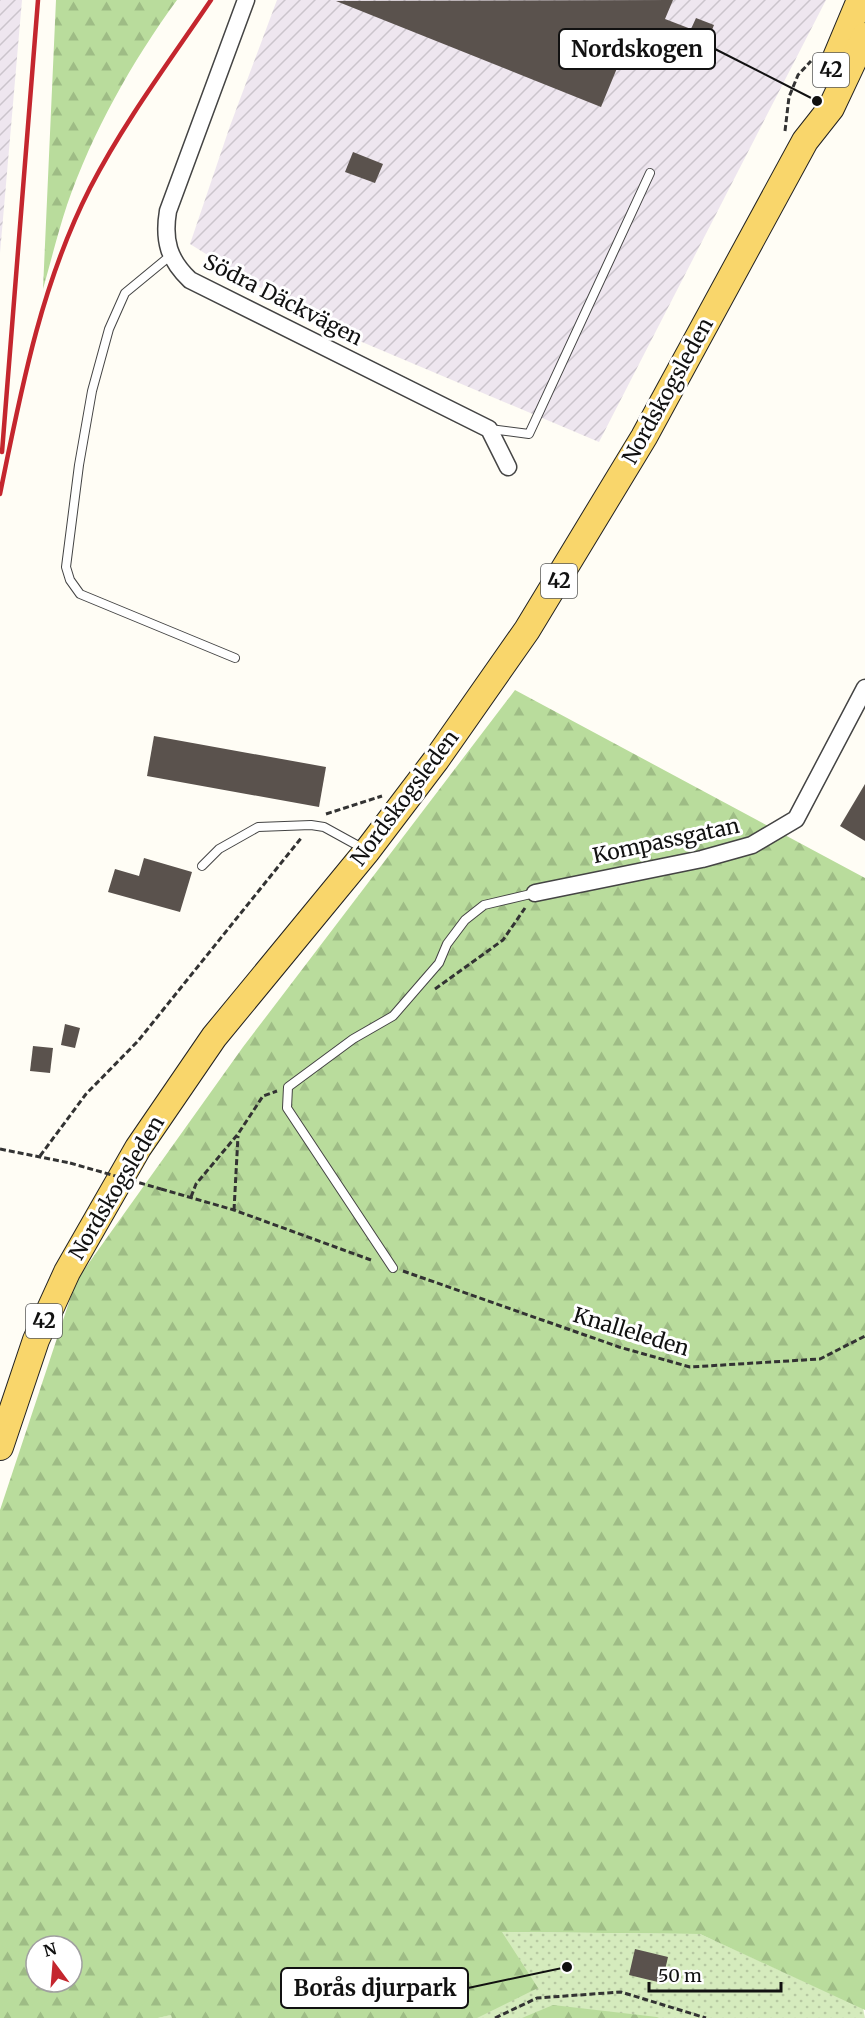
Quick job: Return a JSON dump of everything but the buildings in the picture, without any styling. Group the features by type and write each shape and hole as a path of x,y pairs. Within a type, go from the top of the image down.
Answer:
{"main road":[{"name":"Nordskogsleden","path":"0,1447 36,1340 67,1272 138,1148 214,1037 367,851 436,760 527,630 579,549 644,437 795,137 817,101 860,0"},
{"name":"Nordskogsleden","path":"795,137 831,108 865,36"}],"street":[{"path":"170,256 165,229 168,211 246,0"},
{"name":"Södra Däckvägen","path":"170,256 190,280 489,429"},
{"path":"489,429 508,467"},
{"name":"Kompassgatan","path":"535,893 702,859 752,845 796,819 865,688"}],"lane":[{"path":"489,429 529,434 650,172"},
{"path":"170,256 124,293 109,329 92,391 79,465 66,567 70,580 80,594 235,658"},
{"path":"202,866 219,849 258,827 311,825 324,827 367,851"},
{"path":"393,1268 287,1108 288,1087 353,1039 393,1016 434,970 447,945 465,920 484,904 535,893"}],"path":[{"path":"795,137 788,122 789,97 798,75 813,58"},
{"path":"40,1156 86,1094 138,1041 311,825 326,814 383,795"},
{"path":"191,1197 196,1184 238,1134 263,1096"},
{"path":"234,1210 238,1134"},
{"name":"Knalleleden","path":"1,1150 70,1163 234,1210 619,1347 690,1367 820,1359 865,1335"},
{"path":"495,2018 537,1998 621,1992 706,2018"}],"shaded area":[{"path":"0,0 22,0 0,253"},
{"path":"277,0 826,0 599,442 317,323 190,244 230,126"}],"green space":[{"path":"56,0 177,0 144,48 101,124 67,205 43,289"},
{"path":"515,690 865,878 865,2010 700,1934 502,1932 538,1988 477,2018 172,2018 171,2015 158,2018 0,2018 0,1510 76,1281 243,1047"},
{"path":"501,1932 700,1934 863,2008 865,2018 158,2018"},
{"path":"553,2005 657,2017 659,2018 522,2018"}],"railway":[{"path":"2,452 38,0"},
{"path":"0,494 34,338 58,262 73,224 117,140 211,0"}],"place":[{"name":"Nordskogen","path":"817,101"},
{"name":"Borås djurpark","path":"567,1967"}]}
